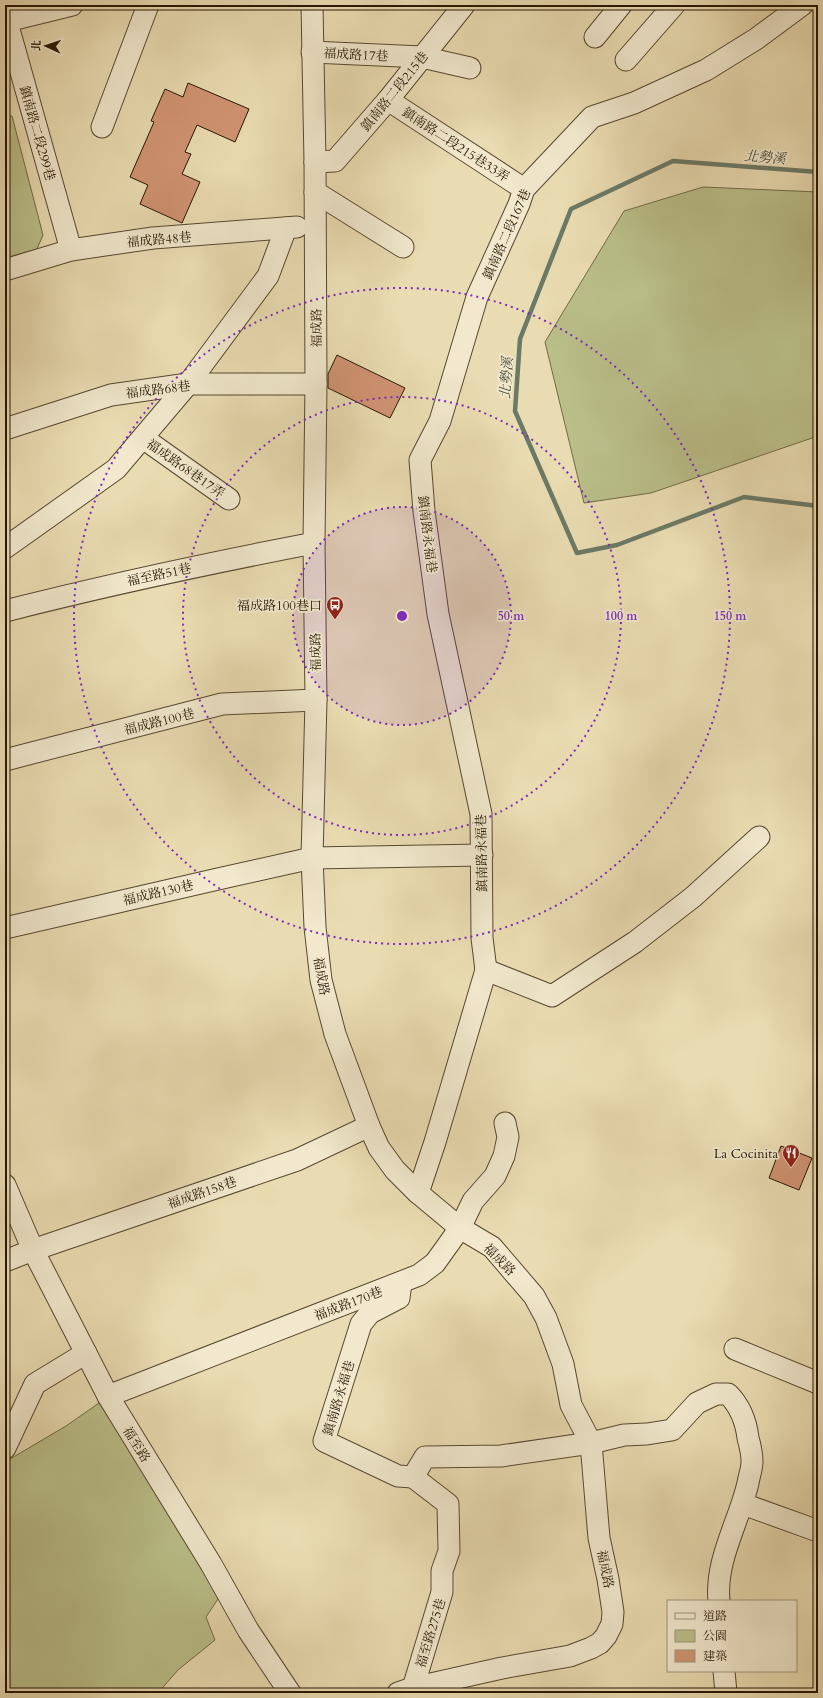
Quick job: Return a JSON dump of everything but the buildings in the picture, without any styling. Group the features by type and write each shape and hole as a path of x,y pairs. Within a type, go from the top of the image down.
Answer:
{"street":[{"path":"6,18 72,5"},
{"path":"102,127 148,5"},
{"name":"福成路","path":"312,5 316,162 314,543 316,700 312,858 315,927 321,980 335,1034 369,1126 379,1148 394,1170 418,1193 460,1228 492,1247 534,1296 546,1318 563,1364 572,1405 591,1443 599,1538 608,1579 613,1612 612,1624 606,1636 600,1643 570,1656 502,1668 405,1690"},
{"name":"鎮南路二段215巷","path":"316,162 335,161 388,100 464,5"},
{"path":"595,37 621,5"},
{"path":"626,60 674,5"},
{"name":"鎮南路二段167巷","path":"420,460 440,421 477,297 519,204 524,189 592,117 634,103 706,70 756,39 802,5"},
{"name":"鎮南路二段299巷","path":"6,18 71,250"},
{"name":"福成路17巷","path":"312,52 422,57 470,68"},
{"name":"鎮南路二段215巷33弄","path":"388,100 524,189"},
{"path":"315,192 403,247"},
{"name":"福成路48巷","path":"5,270 71,250 154,238 316,226"},
{"path":"5,548 116,469 188,384 268,276 286,228"},
{"name":"福成路68巷","path":"5,429 111,395 188,384 316,384"},
{"name":"福成路68巷17弄","path":"142,438 229,499"},
{"name":"鎮南路永福巷","path":"418,1193 436,1142 486,970 482,938 481,814 438,614 424,511 420,460"},
{"name":"福至路51巷","path":"5,611 211,562 314,543"},
{"name":"福成路100巷","path":"5,760 222,704 316,700"},
{"path":"486,970 552,996 640,938 693,897 759,836"},
{"name":"福成路130巷","path":"5,928 312,858 482,855"},
{"name":"福成路170巷","path":"108,1396 419,1275 436,1263 460,1228 473,1201 495,1176 504,1156 508,1137 505,1123"},
{"name":"福成路158巷","path":"5,1261 33,1250 297,1160 369,1126"},
{"name":"福至路","path":"5,1185 33,1250 108,1396 211,1564 248,1630 290,1693"},
{"name":"鎮南路永福巷","path":"401,1282 399,1298 370,1313 361,1324 324,1441 398,1476 413,1477"},
{"path":"735,1349 818,1383"},
{"path":"6,1448 35,1384 86,1353"},
{"path":"413,1477 425,1456 501,1456 591,1443 624,1435 647,1434 672,1430 697,1403 716,1394 728,1394 735,1400 743,1417 747,1430 752,1462 743,1504 730,1536 721,1570 718,1592 719,1600"},
{"name":"福至路275巷","path":"405,1690 442,1592 442,1571 449,1551 448,1504 413,1477"},
{"path":"743,1504 818,1531"},
{"path":"724,1672 726,1693"}],"green space":[{"path":"5,116 12,116 43,235 37,249 5,258"},
{"path":"703,187 818,192 818,436 651,493 584,503 545,342 624,211"},
{"path":"99,1403 223,1582 218,1599 206,1617 215,1640 178,1670 158,1693 5,1693 5,1462 66,1426"}],"waterway":[{"name":"北勢溪","path":"818,172 673,161 571,209 520,339 515,411 577,553 617,545 744,497 818,506"}],"place":[{"name":"福成路100巷口","path":"335,620"},
{"name":"La Cocinita","path":"791,1168"}]}
